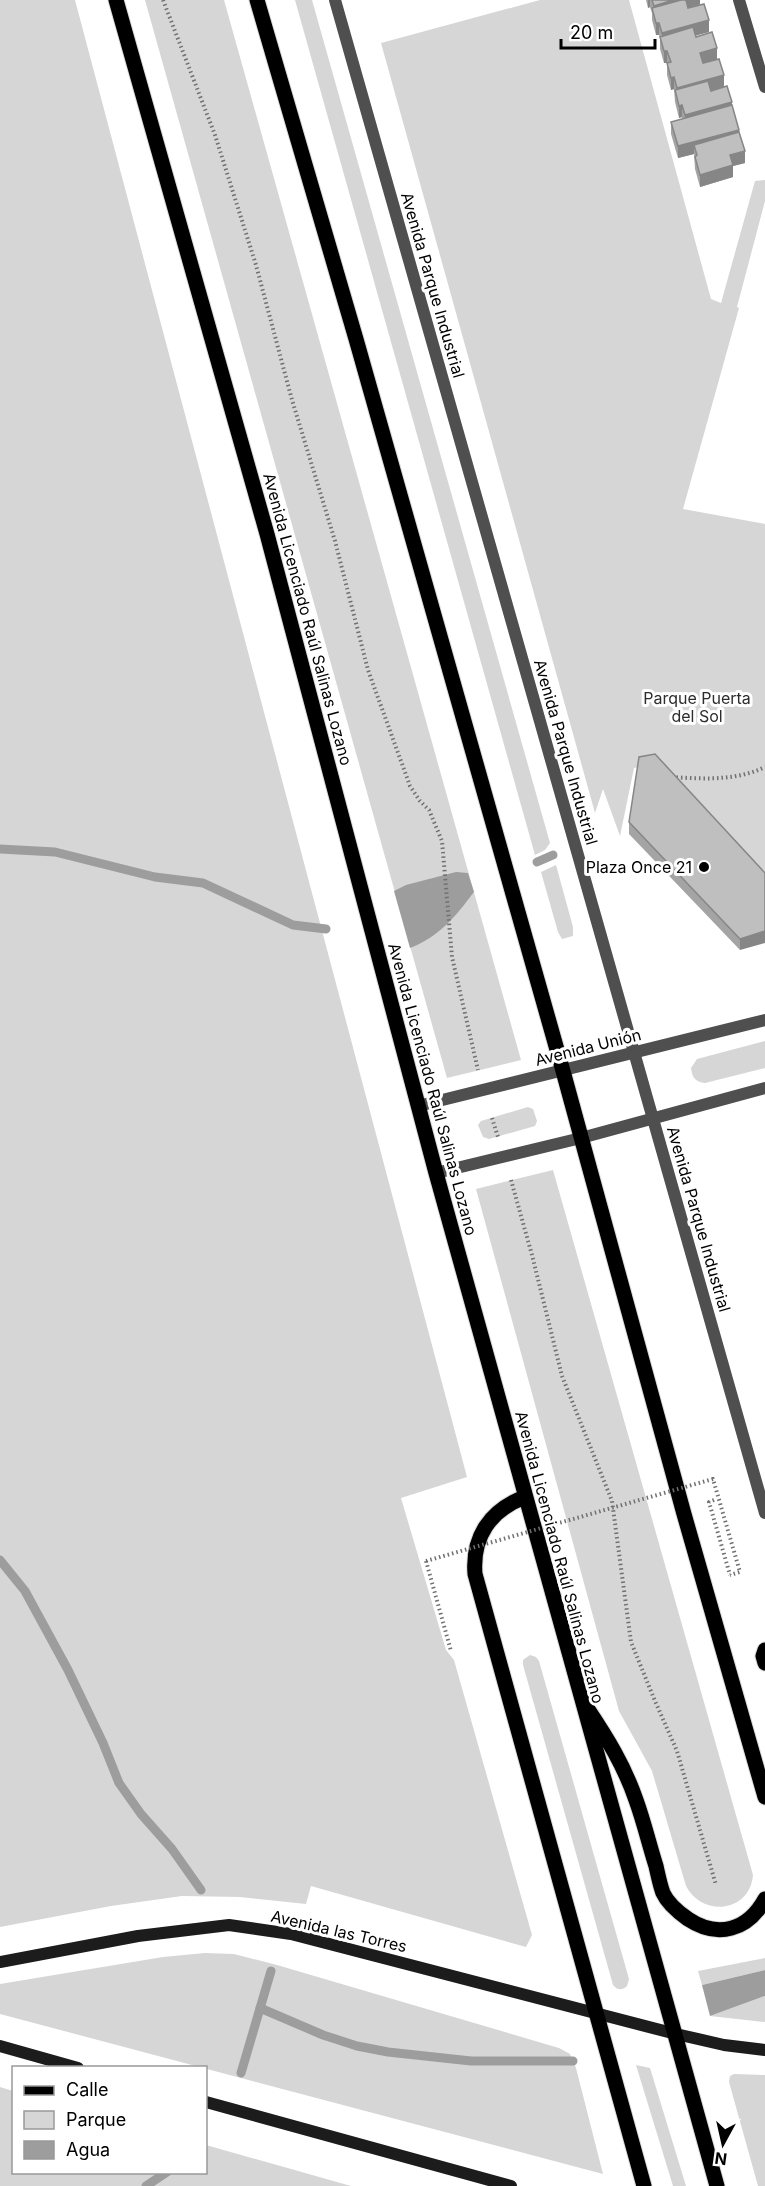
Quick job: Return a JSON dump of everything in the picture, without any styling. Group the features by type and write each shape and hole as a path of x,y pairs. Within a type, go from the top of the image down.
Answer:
{"main road":[{"name":"Avenida Licenciado Raúl Salinas Lozano","path":"116,0 267,534 436,1173 717,2186"},
{"path":"257,0 356,339 563,1071 684,1515 765,1797"},
{"path":"525,1497 505,1506 488,1521 475,1552 475,1574 645,2186"},
{"path":"765,1650 765,1663"},
{"path":"580,1698 613,1746 636,1799 663,1893 677,1911 694,1923 708,1929 722,1931 744,1923 758,1912 765,1899"},
{"name":"Avenida las Torres","path":"0,1962 138,1936 229,1925 291,1934 596,2014"},
{"path":"596,2014 724,2045 765,2050"},
{"path":"0,2046 74,2066"},
{"path":"207,2102 511,2186"}],"street":[{"name":"Avenida Parque Industrial","path":"335,0 765,1513"},
{"path":"739,0 765,87"},
{"name":"Avenida Unión","path":"418,1106 765,1020"},
{"path":"436,1173 581,1138 765,1088"}],"path":[{"path":"163,0 215,135 256,265 292,400 335,541 368,670 410,786 429,810 442,842 457,981 478,1071"},
{"path":"670,777 702,779 734,777 765,767"},
{"path":"492,1118 498,1138"},
{"path":"511,1180 562,1376 612,1501 631,1642 677,1750 716,1885"},
{"path":"452,1651 426,1561 713,1479 740,1572 730,1575 710,1502 714,1500"}],"green space":[{"path":"0,0 75,0 467,1477 401,1498 446,1650 454,1660 532,1935 526,1947 311,1886 306,1904 240,1897 182,1896 111,1906 0,1927"},
{"path":"145,0 224,0 521,1060 447,1078"},
{"path":"295,0 312,0 550,843 545,850 535,855"},
{"name":"Parque Puerta del Sol","path":"540,0 629,0 711,299 721,303 755,181 765,180 765,201 737,307 739,308 683,509 765,524 765,879 658,763 634,768 620,836 603,789 595,813 381,43"},
{"path":"556,865 573,927 573,936 562,939 541,872"},
{"path":"765,1041 765,1068 705,1083 699,1082 693,1076 691,1068 697,1059"},
{"path":"528,1107 533,1109 537,1121 535,1126 489,1139 483,1137 478,1125 481,1121"},
{"path":"553,1170 753,1875 744,1897 725,1906 703,1903 686,1886 652,1771 619,1711 476,1189"},
{"path":"530,1655 539,1661 629,1979 625,1988 618,1989 613,1985 523,1665 523,1660"},
{"path":"205,1953 234,1954 559,2048 570,2054 576,2068 603,2174 207,2069 207,2066 196,2066 0,2014 0,1984 163,1957"},
{"path":"765,1958 765,1970 702,1985 698,1971"},
{"path":"765,1996 765,2022 710,2016"},
{"path":"636,2065 650,2068 686,2186 673,2186"},
{"path":"734,2074 765,2075 765,2186 758,2186 729,2082 730,2076"},
{"path":"0,2087 12,2091 12,2174 207,2174 207,2145 351,2186 0,2186"}],"water":[{"path":"456,872 468,873 474,892 438,932 410,948 394,891 406,885"},
{"path":"765,1970 765,1996 710,2016 702,1985"}],"building":[{"path":"652,0 673,0 654,6"},
{"path":"686,0 688,8 704,4 709,20 662,33 659,23 656,23 652,8"},
{"path":"693,27 696,37 712,32 717,48 700,53 703,63 719,59 724,75 677,88 674,77 671,78 667,63 671,62 667,51 664,51 660,37"},
{"path":"708,81 711,91 727,86 732,102 685,115 682,105 679,106 675,90"},
{"path":"732,105 739,130 678,146 671,122"},
{"path":"739,132 745,151 730,155 733,165 700,175 694,145"},
{"name":"Plaza Once 21","path":"655,754 765,873 765,931 740,939 629,822 639,757"}],"waterway":[{"path":"0,849 55,852 155,877 203,883 293,925 326,929"},
{"path":"537,862 553,855"},
{"path":"0,1560 25,1591 68,1670 103,1743 119,1783 141,1814 172,1849 201,1890"},
{"path":"241,2073 271,1971"},
{"path":"260,2008 323,2035 357,2046 388,2052 471,2061 573,2061"},
{"path":"146,2186 164,2174"}],"place":[{"name":"Plaza Once 21","path":"704,867"}]}
